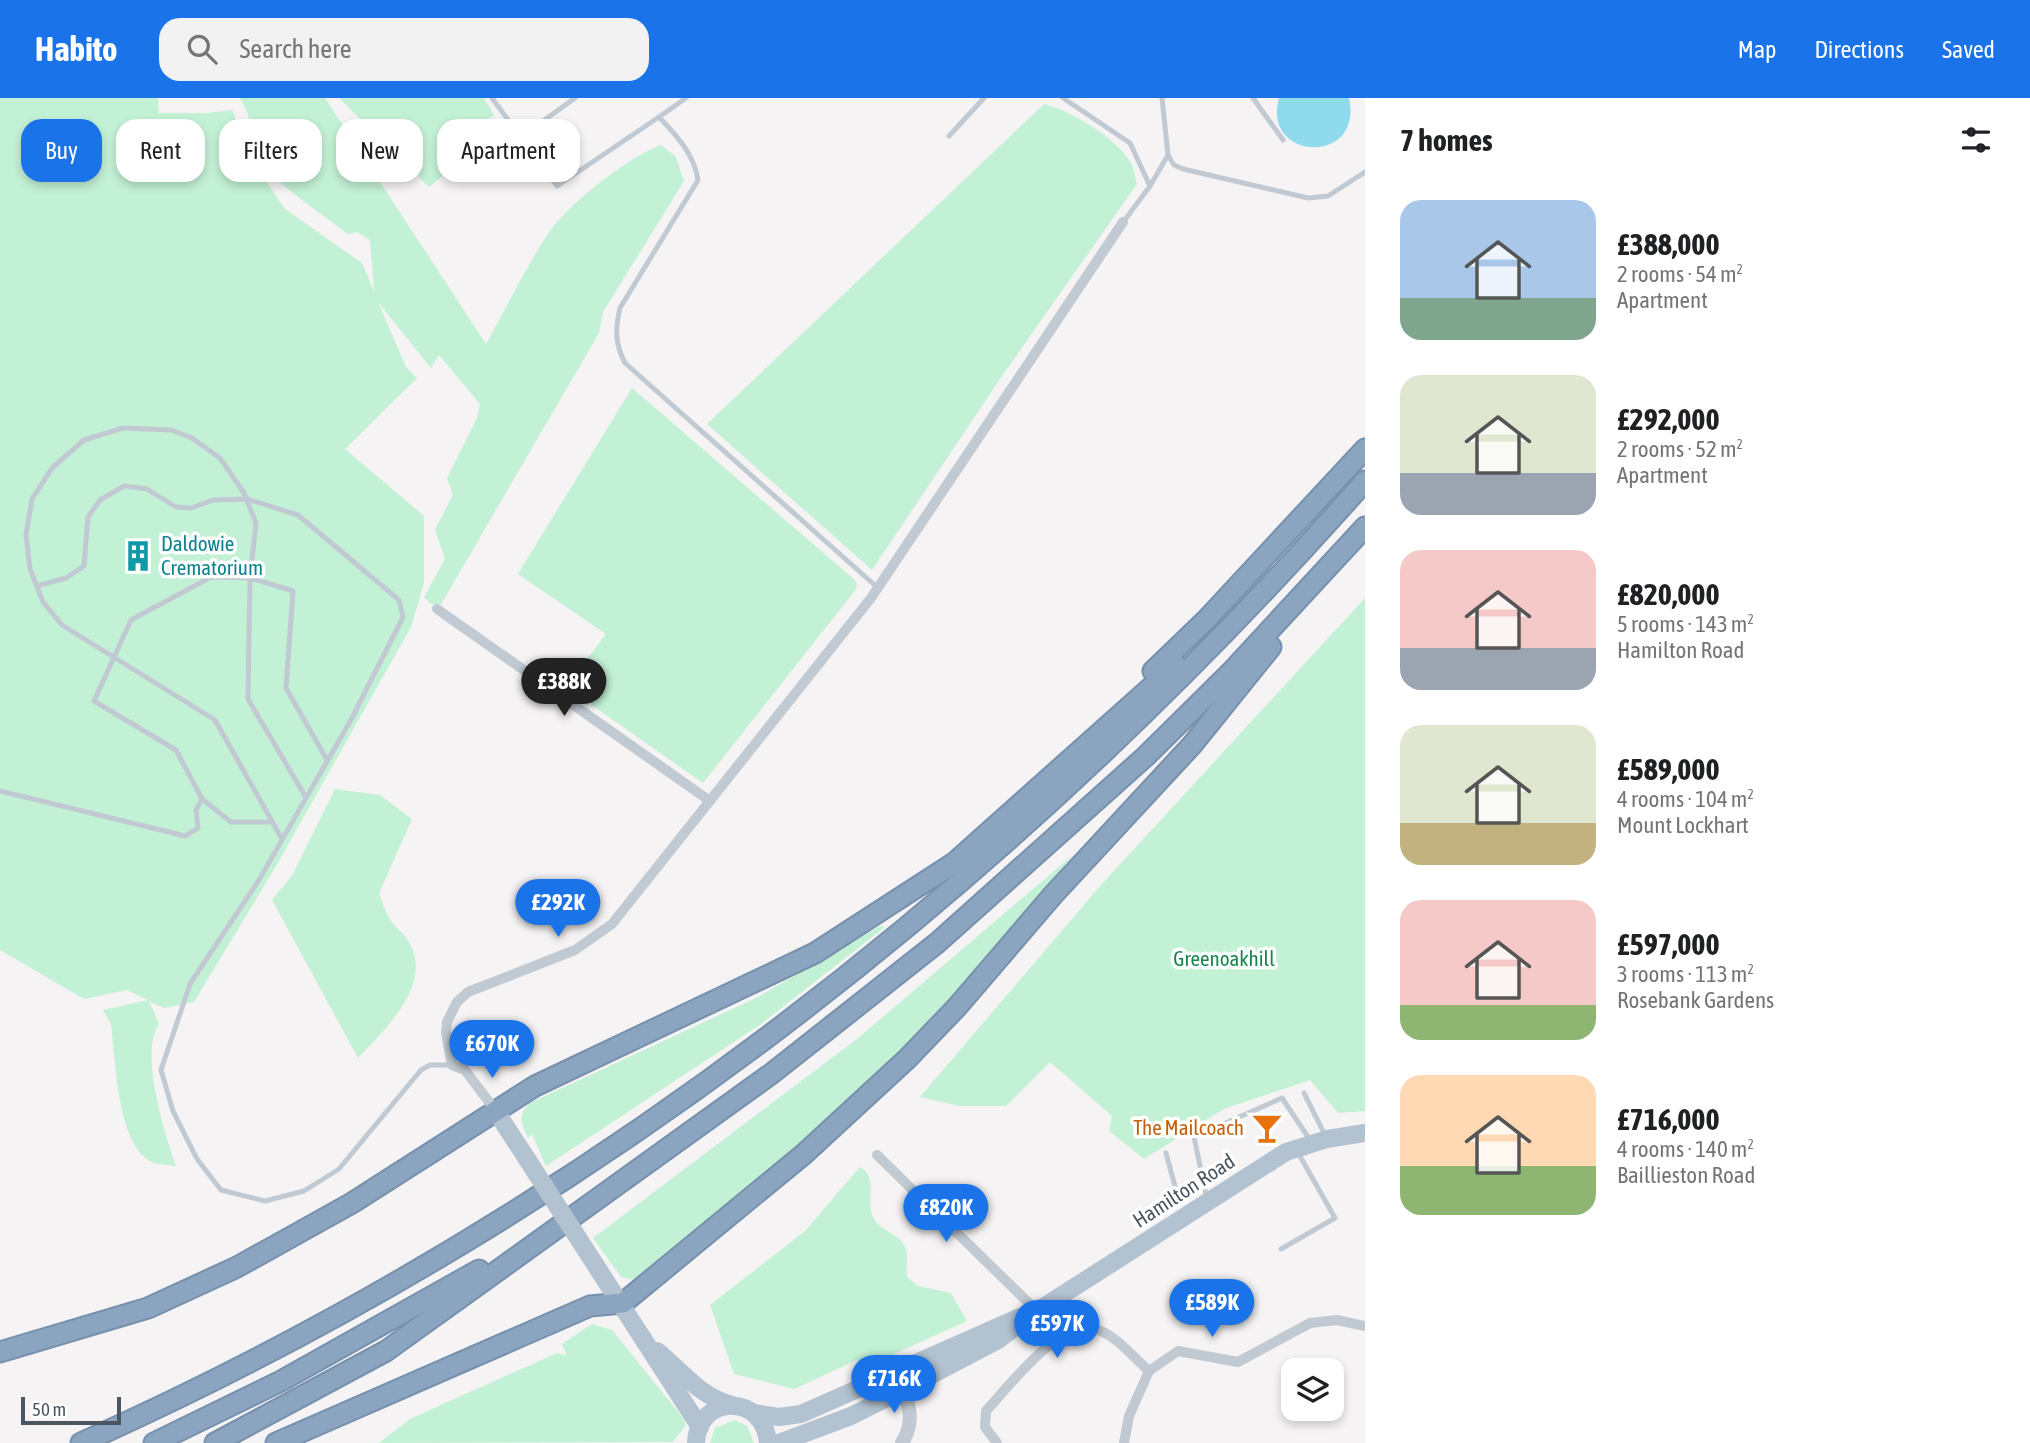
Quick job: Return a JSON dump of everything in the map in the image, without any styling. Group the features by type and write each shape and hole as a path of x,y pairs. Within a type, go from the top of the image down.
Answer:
{"highway":[{"path":"892,904 1031,785 1208,619 1365,449"},
{"path":"81,1443 237,1371 411,1277 496,1225 653,1121 793,1020 932,908 1144,716 1320,532 1365,481"},
{"path":"215,1443 386,1351 711,1118 937,943 1056,840 1231,672 1365,527"},
{"path":"0,1352 148,1308 237,1267 352,1203 535,1086 815,953 954,863 1037,792 1320,532"},
{"path":"276,1443 590,1306 623,1303 804,1154 957,1007 1053,895 1192,745 1365,536"},
{"path":"154,1443 281,1381 444,1292 538,1234 711,1118"},
{"path":"64,1443 156,1410"}],"main road":[{"path":"495,1110 623,1303 698,1435"},
{"name":"Hamilton Road","path":"779,1443 851,1416 998,1340 1037,1311 1208,1202 1311,1143 1365,1133"},
{"name":"Hamilton Road","path":"649,1345 678,1367 699,1392 754,1413 779,1418 801,1414 993,1326 1037,1311"},
{"path":"698,1435 711,1412 733,1406"},
{"path":"754,1413 766,1431 768,1443"}],"street":[{"path":"495,1110 464,1070 452,1065 446,1032 457,1002 484,984 575,950 612,924 878,587 1123,222"},
{"path":"437,609 710,801"},
{"path":"877,1155 1037,1311"},
{"path":"1124,1443 1129,1416 1149,1371 1178,1351 1238,1362 1310,1323 1337,1321 1365,1326"},
{"path":"997,1443 985,1427 986,1411 1064,1334 1095,1329 1107,1335 1149,1371"},
{"path":"896,1372 912,1418 902,1443"}],"lane":[{"path":"492,98 507,119"},
{"path":"547,119 575,98"},
{"path":"580,170 686,98"},
{"path":"949,136 984,98"},
{"path":"1063,98 1130,143 1150,186"},
{"path":"1163,98 1168,155 1174,165 1183,169 1308,198 1328,196 1365,172"},
{"path":"1253,98 1283,140"},
{"path":"659,117 686,148 695,164 698,180 620,308 616,327 617,347 625,363 878,587"},
{"path":"1123,222 1150,186 1168,155"},
{"path":"282,839 215,720 62,625 43,602 30,569 26,535 32,499 52,468 84,440 123,428 171,430 192,438 229,468 247,499 256,523 250,578 248,699 304,796"},
{"path":"37,586 66,579 84,566 88,517 100,500 124,486 146,489 176,507 191,508 213,500 247,499 298,515 399,600 403,617 327,760 304,796 282,839 190,984 161,1070 173,1111 197,1159 221,1190 265,1201 304,1191 339,1169 421,1070 430,1065 452,1065"},
{"path":"272,822 231,822 202,799 176,750 94,701 131,620 211,577 250,578 293,591 286,688 327,760"},
{"path":"0,791 185,836 198,828 196,810 202,799"},
{"path":"1304,1093 1316,1118 1311,1143"},
{"path":"1208,1202 1194,1137 1282,1098 1311,1143 1335,1218 1281,1249"},
{"path":"1300,1126 1316,1118"},
{"path":"1166,1153 1176,1190 1202,1177"}],"green space":[{"path":"0,98 158,98 159,113 232,110 236,119 219,119 219,182 267,182 285,209 362,263 374,291 370,240 357,232 348,234 280,182 322,182 322,119 249,119 240,98 325,98 339,119 336,119 336,182 380,182 486,344 550,231 571,207 616,170 647,151 661,145 676,157 684,181 603,312 599,333 440,606 431,604 424,597 445,559 435,529 453,495 447,478 477,418 480,404 439,355 431,368 378,302 406,367 417,378 345,449 424,516 424,583 411,627 276,866 194,1002 164,1008 149,1001 159,1024 152,1054 156,1094 176,1166 150,1161 139,1151 131,1137 124,1118 116,1077 111,1024 103,1010 148,1000 127,990 84,999 0,950"},
{"path":"339,98 484,98 494,115 488,119 437,119 437,180 429,187 423,181 423,119 360,119"},
{"path":"1044,104 1080,119 1116,144 1131,163 1137,184 1002,376 872,570 707,424"},
{"path":"632,388 856,581 857,588 703,783 566,687 606,634 518,574"},
{"name":"Greenoakhill","path":"1365,598 1365,1111 1338,1113 1310,1080 1224,1109 1144,1159 1109,1131 1112,1116 1050,1062 1006,1106 959,1106 920,1097 1100,886"},
{"path":"335,789 380,795 412,819 379,893 391,921 407,939 414,956 416,972 404,1004 358,1058 272,900 293,874"},
{"path":"1073,855 952,1002 836,1117 648,1271 633,1280 621,1277 593,1238 857,1039"},
{"path":"880,926 885,927 761,1024 546,1166 532,1134 528,1138 522,1124 523,1112 530,1103 758,997"},
{"path":"860,1167 866,1172 871,1184 870,1205 874,1219 900,1239 906,1249 907,1277 918,1286 951,1293 967,1321 861,1369 857,1360 794,1389 734,1374 710,1305 805,1231"},
{"path":"592,1324 612,1330 683,1418 686,1425 673,1442 379,1443 410,1419 557,1353 567,1356 562,1344"},
{"path":"735,1420 747,1426 754,1443 710,1443 715,1428"}],"water":[{"path":"1279,98 1349,98 1350,120 1342,136 1329,144 1313,147 1297,144 1284,134 1277,119"}],"place":[{"name":"Daldowie Crematorium","path":"138,556"},
{"name":"The Mailcoach","path":"1267,1128"}]}
